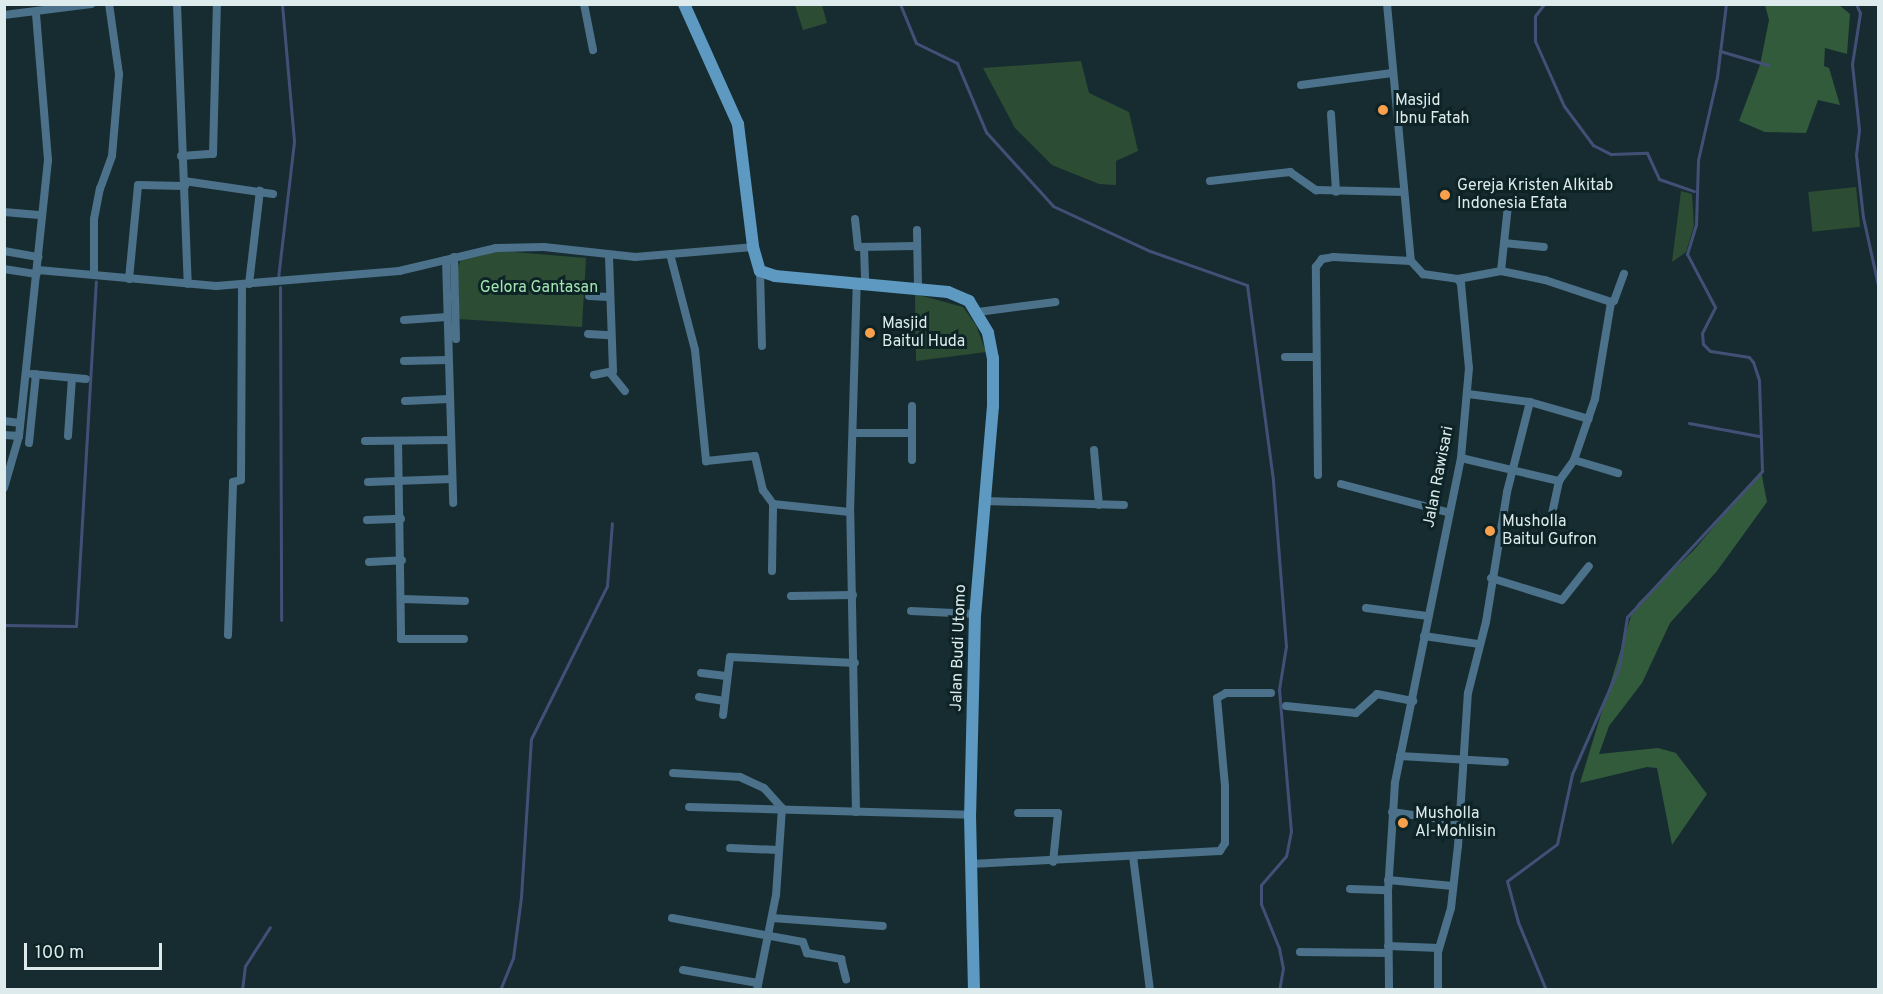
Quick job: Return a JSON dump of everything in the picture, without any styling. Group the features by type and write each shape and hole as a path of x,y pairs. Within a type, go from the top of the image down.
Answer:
{"street":[{"path":"4,15 36,13 91,4"},
{"path":"94,275 94,219 100,189 112,156 119,74 109,4"},
{"path":"177,4 181,156 188,284"},
{"path":"181,156 213,154 217,4"},
{"path":"584,4 593,50"},
{"path":"684,4 738,124 753,247 760,271 762,346"},
{"path":"1387,4 1411,261 1423,274 1458,279 1501,271 1611,302"},
{"path":"4,488 19,436 48,160 36,13"},
{"path":"1300,85 1392,73"},
{"path":"1331,114 1336,192"},
{"path":"1210,181 1290,172 1311,189 1336,192 1404,192"},
{"path":"129,279 138,185 184,184 273,194"},
{"path":"228,635 233,482 242,480 245,284 260,191"},
{"path":"1501,271 1508,205"},
{"path":"4,212 42,215"},
{"path":"855,219 858,248 917,246"},
{"path":"917,230 918,287"},
{"path":"1504,243 1544,247"},
{"path":"4,269 188,284 245,284 376,274 450,259 477,251 522,247 609,256 670,254 753,247"},
{"path":"856,812 855,663 850,512 864,248"},
{"path":"4,251 39,257"},
{"path":"670,254 695,350 706,461 757,457 763,490 772,504 772,571"},
{"path":"609,256 611,374 624,391"},
{"path":"1318,475 1316,357 1319,262 1333,257 1411,261"},
{"path":"450,259 447,317 448,399 453,503"},
{"path":"450,259 456,339"},
{"path":"760,271 775,276 918,287 960,297 978,312 1055,302"},
{"path":"1552,514 1558,481 1574,460 1589,419 1611,302 1614,301 1624,274"},
{"name":"Jalan Rawisari","path":"1389,990 1388,885 1392,812 1400,756 1413,701 1447,512 1461,458 1468,394 1467,324 1458,279"},
{"path":"589,296 609,297"},
{"name":"Jalan Budi Utomo","path":"974,990 970,814 975,614 994,372 988,333 978,312"},
{"path":"404,320 447,317"},
{"path":"588,334 610,335"},
{"path":"1285,357 1316,357"},
{"path":"404,361 448,360"},
{"path":"25,373 86,379"},
{"path":"29,443 36,374"},
{"path":"594,375 611,374"},
{"path":"68,436 72,378"},
{"path":"1468,394 1530,402 1589,419"},
{"path":"405,401 448,399"},
{"path":"1438,990 1439,948 1451,908 1454,886 1468,693 1512,469 1530,402"},
{"path":"912,406 912,459"},
{"path":"4,421 20,423"},
{"path":"853,433 912,432"},
{"path":"4,435 19,436"},
{"path":"365,441 449,440"},
{"path":"398,441 402,560 401,639 464,639"},
{"path":"1094,450 1099,505"},
{"path":"1461,458 1558,481"},
{"path":"1574,460 1618,473"},
{"path":"368,482 451,479"},
{"path":"1341,484 1447,512"},
{"path":"985,501 1124,505"},
{"path":"772,504 850,512"},
{"path":"367,520 401,519"},
{"path":"369,562 402,560"},
{"path":"1491,578 1562,600 1589,566"},
{"path":"791,596 853,595"},
{"path":"402,599 465,601"},
{"path":"1366,608 1428,616"},
{"path":"911,611 975,614"},
{"path":"1424,636 1479,644"},
{"path":"723,715 726,676 732,657 855,663"},
{"path":"700,673 726,676"},
{"path":"971,864 1211,854 1224,848 1225,786 1217,698 1226,693 1271,693"},
{"path":"1286,706 1356,713 1363,710 1374,695 1413,701"},
{"path":"699,697 723,701"},
{"path":"1400,756 1505,762"},
{"path":"673,773 740,777 764,788 782,808 772,918 757,986 683,970"},
{"path":"689,807 761,811 782,808 970,814"},
{"path":"1392,812 1460,822"},
{"path":"1018,813 1058,813 1053,862"},
{"path":"730,848 778,850"},
{"path":"1133,856 1150,990"},
{"path":"1350,889 1388,885 1454,886"},
{"path":"672,918 766,938 803,942 807,953 841,959 846,979"},
{"path":"772,918 883,926"},
{"path":"1300,952 1439,948"}],"green space":[{"path":"795,5 822,5 827,23 803,30"},
{"path":"1765,5 1839,5 1850,14 1847,54 1825,48 1824,66 1829,68 1840,105 1818,100 1806,133 1765,132 1739,121 1760,65 1769,20"},
{"path":"1081,61 1089,93 1129,112 1138,151 1116,161 1116,185 1099,184 1052,165 1015,128 983,68"},
{"path":"1856,187 1860,227 1812,232 1808,192"},
{"path":"1681,191 1692,194 1694,226 1686,252 1672,262"},
{"name":"Gelora Gantasan","path":"501,251 586,258 582,327 458,319 458,266 461,260"},
{"path":"915,294 963,307 976,325 986,352 916,361"},
{"path":"1761,471 1767,502 1717,571 1670,623 1642,683 1609,726 1599,754 1658,748 1676,753 1707,794 1672,845 1657,768 1647,767 1580,783 1631,616 1638,603 1694,550"}],"waterway":[{"path":"278,278 294,141 282,4"},
{"path":"900,4 916,43 957,63 986,132 1053,206 1150,251 1247,285 1273,481 1286,646 1279,689 1291,831 1286,856 1261,885 1261,904 1279,948 1283,968 1279,990"},
{"path":"1544,4 1535,16 1535,41 1564,106 1593,145 1611,154 1647,153 1659,179 1694,191"},
{"path":"1546,990 1518,922 1507,881 1557,844 1572,774 1619,667 1627,617 1762,471 1759,380 1753,362 1749,357 1710,351 1703,344 1702,333 1715,307 1687,254 1696,225 1698,160 1717,77 1726,4"},
{"path":"1856,4 1860,13 1852,64 1859,130 1856,155 1863,217 1878,285"},
{"path":"1720,51 1768,65"},
{"path":"4,625 76,626 96,282"},
{"path":"280,287 281,620"},
{"path":"1689,423 1759,436"},
{"path":"500,990 513,958 521,897 531,739 607,586 612,523"},
{"path":"242,990 245,966 270,927"}],"place":[{"name":"Masjid Ibnu Fatah","path":"1383,110"},
{"name":"Gereja Kristen Alkitab Indonesia Efata","path":"1445,195"},
{"name":"Masjid Baitul Huda","path":"870,333"},
{"name":"Musholla Baitul Gufron","path":"1490,531"},
{"name":"Musholla Al-Mohlisin","path":"1403,823"}]}
